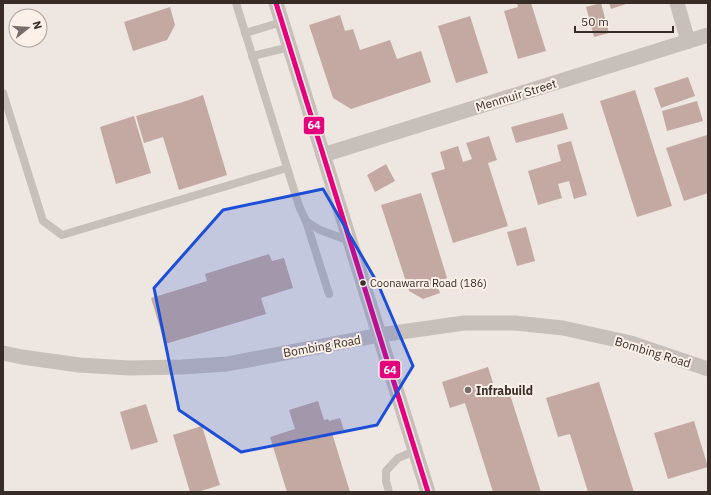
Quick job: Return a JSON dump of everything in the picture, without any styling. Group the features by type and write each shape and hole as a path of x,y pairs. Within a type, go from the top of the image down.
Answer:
{"street":[{"path":"276,3 428,492"},
{"path":"677,3 688,41"},
{"name":"Menmuir Street","path":"323,155 708,35"},
{"name":"Bombing Road","path":"3,353 79,365 129,368 182,367 227,364 380,336 464,323 515,323 563,328 630,343 708,369"}],"lane":[{"path":"236,3 299,206 306,220 329,294"},
{"path":"245,33 282,22"},
{"path":"252,56 290,47"},
{"path":"3,93 43,221 62,236 288,168"},
{"path":"306,220 320,230 350,242"},
{"path":"389,492 386,472 398,458 415,451"}],"highlighted area":[{"path":"323,189 378,284 413,366 377,425 241,452 179,410 154,288 223,210"}],"building":[{"path":"517,3 531,3 546,51 518,59 504,11 518,7"},
{"path":"601,3 609,33 594,37 586,7"},
{"path":"609,3 629,3 611,9"},
{"path":"170,7 175,25 167,40 133,51 124,22"},
{"path":"340,15 345,31 353,29 360,50 390,40 397,59 421,51 431,82 351,109 333,98 309,25"},
{"path":"470,16 488,73 456,83 438,26"},
{"path":"688,77 695,96 661,108 654,88"},
{"path":"635,90 672,206 637,217 600,101"},
{"path":"203,95 227,175 179,190 163,137 144,143 136,116"},
{"path":"697,101 703,121 667,131 662,111"},
{"path":"563,113 568,129 516,143 511,127"},
{"path":"134,116 151,173 116,184 100,127"},
{"path":"707,135 708,193 684,201 666,148"},
{"path":"489,136 497,160 488,163 508,226 453,243 431,173 445,169 440,152 458,146 463,162 472,159 466,143"},
{"path":"571,141 587,195 574,199 569,181 558,184 562,198 538,205 528,171 561,161 557,145"},
{"path":"386,164 395,181 375,192 367,175"},
{"path":"421,193 447,278 436,282 440,293 423,299 409,291 381,205"},
{"path":"526,227 535,261 517,266 507,232"},
{"path":"269,254 272,261 284,258 293,288 261,298 266,314 165,344 151,298 207,281 205,274"},
{"path":"488,367 495,389 507,385 541,492 493,492 465,403 450,408 442,382"},
{"path":"599,382 634,492 588,492 570,434 558,437 546,398"},
{"path":"318,401 324,420 328,419 329,421 340,418 344,430 332,433 350,492 287,492 270,437 295,429 289,410"},
{"path":"146,404 158,442 131,450 120,412"},
{"path":"694,421 708,467 668,479 654,433"},
{"path":"202,426 220,485 198,492 190,492 173,435"}],"transit line":[{"name":"64","path":"276,3 428,492"}],"place":[{"name":"Coonawarra Road (186)","path":"363,283"},
{"name":"Infrabuild","path":"468,390"}]}
